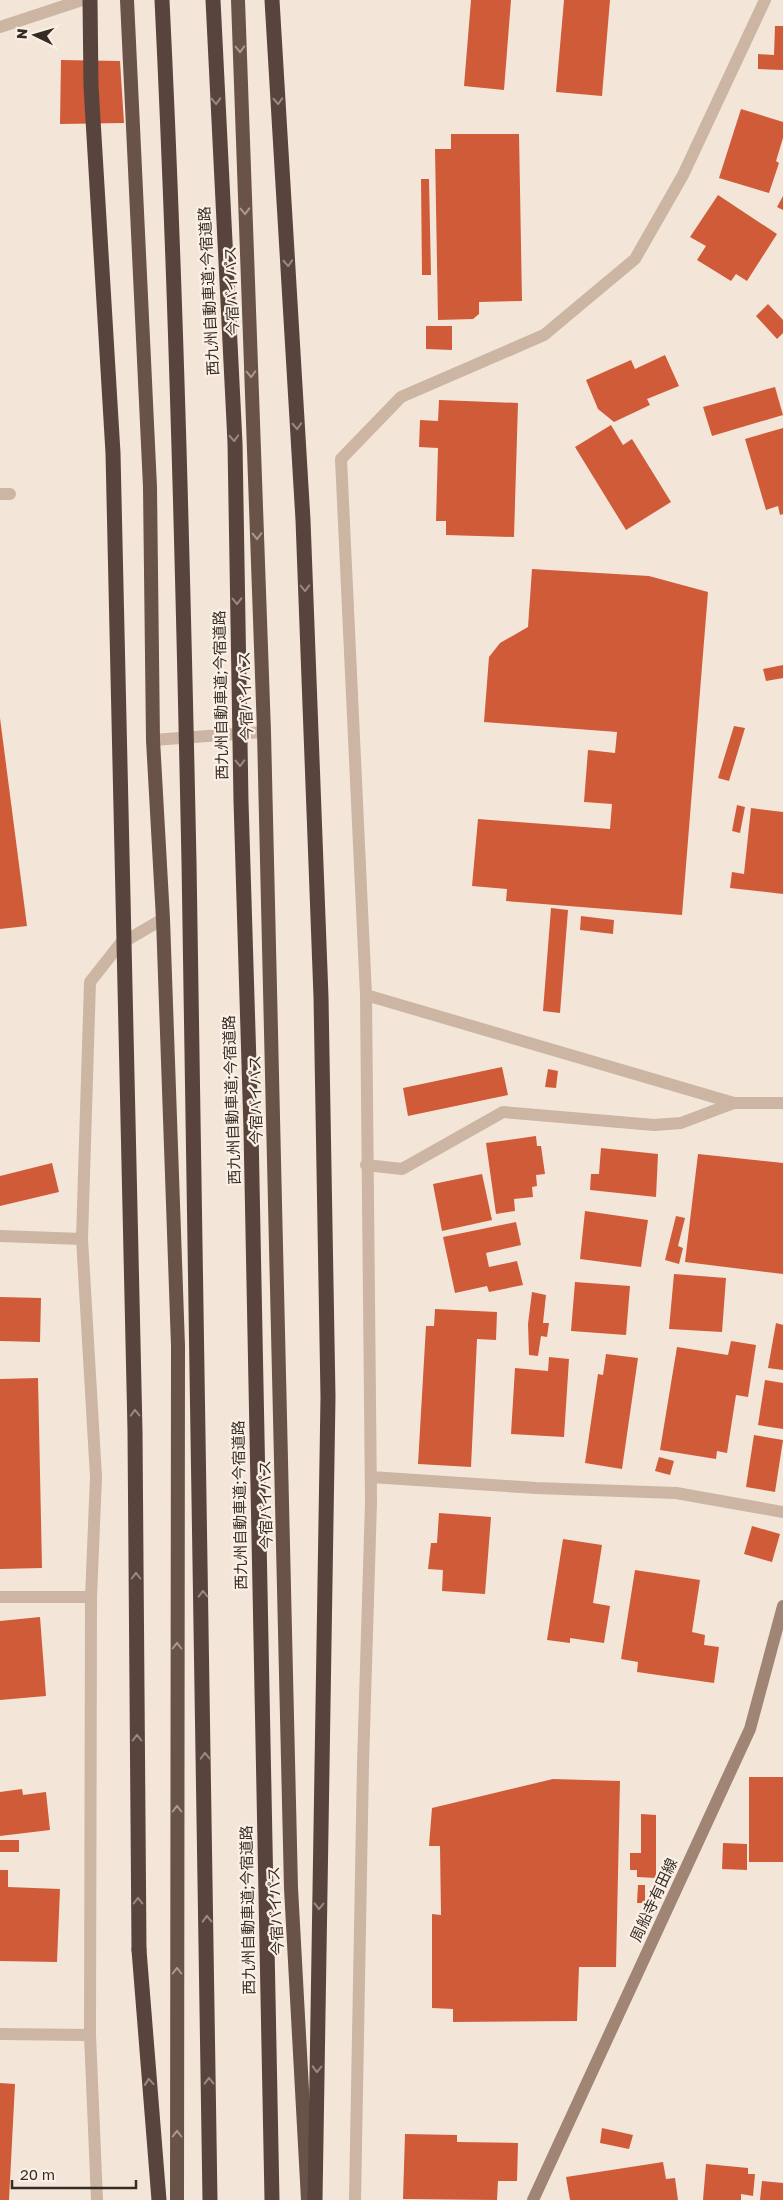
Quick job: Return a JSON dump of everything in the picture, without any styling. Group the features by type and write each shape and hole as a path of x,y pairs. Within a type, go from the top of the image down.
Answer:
{"highway":[{"path":"90,0 91,86 114,482 135,1431 139,1950 159,2200"},
{"path":"127,0 150,487 153,740 163,919 178,1346 177,2200"},
{"path":"162,0 183,608 192,986 202,1542 210,2200"},
{"name":"西九州自動車道;今宿道路","path":"213,0 235,443 240,801 252,1130 272,2200"},
{"name":"今宿バイパス","path":"238,0 264,732 291,1888 308,2200"},
{"path":"272,0 303,520 321,997 328,1397 315,2200"}],"main road":[{"name":"周船寺有田線","path":"533,2200 750,1729 783,1606"}],"street":[{"path":"0,28 82,0"},
{"path":"355,2200 371,1477 366,1165 366,995 341,460 401,397 544,335 635,259 683,176 765,0"},
{"path":"153,740 264,732"},
{"path":"97,2200 90,2035 91,1597 96,1477 82,1238 90,982 120,944 163,919"},
{"path":"366,995 734,1103 783,1103"},
{"path":"366,1165 402,1169 503,1112 654,1124 681,1123 734,1103"},
{"path":"0,1236 82,1238"},
{"path":"371,1477 536,1488 676,1493 783,1512"},
{"path":"0,1597 91,1597"},
{"path":"0,2034 90,2035"}],"building":[{"path":"471,0 511,0 504,90 464,86"},
{"path":"564,0 610,0 602,96 556,92"},
{"path":"775,26 783,26 783,70 758,69 758,54 774,55"},
{"path":"61,60 120,61 124,123 60,124"},
{"path":"741,109 783,122 783,138 776,161 779,163 769,193 719,178"},
{"path":"451,134 519,134 522,301 479,302 479,314 473,319 438,320 435,149 451,149"},
{"path":"421,179 429,179 431,275 422,275"},
{"path":"718,195 777,234 747,281 736,274 731,281 697,260 706,246 690,237"},
{"path":"783,196 783,210 777,207"},
{"path":"768,304 783,320 783,333 777,339 756,316"},
{"path":"426,326 452,326 452,350 426,349"},
{"path":"665,355 679,386 647,399 650,405 614,422 598,409 586,380 631,360 635,369"},
{"path":"775,387 783,415 712,436 703,407"},
{"path":"439,400 518,403 514,537 446,535 446,521 436,521 438,448 419,447 420,420 438,421"},
{"path":"611,425 623,445 632,439 671,502 626,530 575,447"},
{"path":"783,428 783,514 780,515 778,506 766,510 745,439"},
{"path":"532,569 649,576 708,592 682,915 506,901 507,889 472,886 478,819 610,829 612,804 584,802 588,750 615,753 617,732 484,722 489,657 500,643 528,627"},
{"path":"783,665 783,678 766,681 763,669"},
{"path":"0,718 27,926 0,929"},
{"path":"734,726 745,728 729,781 718,778"},
{"path":"737,805 745,807 740,833 732,831"},
{"path":"751,808 783,812 783,894 730,888 732,872 744,874"},
{"path":"551,908 568,910 560,1013 543,1011"},
{"path":"581,916 614,920 613,934 580,930"},
{"path":"502,1067 508,1095 408,1116 403,1088"},
{"path":"548,1069 558,1071 556,1088 545,1087"},
{"path":"536,1136 537,1146 541,1146 545,1174 536,1175 537,1186 532,1187 533,1197 514,1199 515,1211 496,1214 486,1143"},
{"path":"601,1148 658,1154 656,1197 590,1190 591,1174 599,1174"},
{"path":"698,1154 783,1163 783,1274 685,1262"},
{"path":"52,1163 59,1192 0,1206 0,1176"},
{"path":"482,1174 492,1220 442,1231 433,1184"},
{"path":"585,1211 648,1220 641,1267 580,1259"},
{"path":"676,1216 685,1218 678,1246 683,1248 679,1264 665,1260"},
{"path":"516,1222 521,1245 486,1253 489,1267 517,1261 523,1285 489,1292 487,1286 455,1293 443,1237"},
{"path":"674,1274 726,1278 722,1332 669,1329"},
{"path":"575,1282 630,1286 626,1335 571,1331"},
{"path":"532,1292 546,1295 543,1323 549,1323 547,1337 541,1336 538,1356 529,1355 528,1324"},
{"path":"0,1297 41,1298 40,1342 0,1341"},
{"path":"435,1309 497,1312 496,1340 477,1339 471,1467 418,1464 426,1326 434,1326"},
{"path":"776,1323 783,1325 783,1370 768,1368"},
{"path":"731,1341 756,1345 748,1397 736,1395 727,1453 717,1451 716,1459 660,1450 677,1347 728,1355"},
{"path":"606,1354 638,1358 622,1469 585,1463 598,1374 603,1375"},
{"path":"549,1357 569,1359 564,1437 511,1434 515,1368 548,1371"},
{"path":"38,1378 42,1568 0,1569 0,1379"},
{"path":"765,1380 783,1383 783,1429 758,1425"},
{"path":"754,1435 783,1440 775,1492 746,1487"},
{"path":"659,1457 674,1461 670,1475 655,1471"},
{"path":"439,1513 491,1517 485,1594 442,1591 443,1570 428,1569 431,1543 437,1543"},
{"path":"752,1526 780,1534 772,1562 744,1554"},
{"path":"563,1539 602,1545 593,1603 610,1606 604,1643 570,1638 570,1643 547,1640"},
{"path":"635,1570 700,1580 692,1632 705,1635 704,1645 719,1647 714,1683 637,1672 638,1662 621,1659"},
{"path":"40,1617 46,1696 0,1700 0,1621"},
{"path":"749,1777 783,1777 783,1862 749,1862"},
{"path":"553,1779 620,1781 616,1967 579,1967 577,2021 453,2022 453,2009 432,2008 432,1914 441,1915 440,1846 429,1846 432,1808"},
{"path":"22,1789 23,1795 46,1792 50,1830 0,1836 0,1792"},
{"path":"641,1814 656,1815 656,1878 637,1877 637,1870 630,1870 630,1853 641,1853"},
{"path":"0,1840 19,1840 19,1852 0,1852"},
{"path":"723,1843 747,1844 747,1870 722,1869"},
{"path":"0,1870 8,1870 8,1887 60,1889 57,1962 0,1961"},
{"path":"638,1885 645,1885 645,1903 637,1903"},
{"path":"0,2083 15,2084 9,2200 0,2200"},
{"path":"602,2128 633,2135 629,2149 600,2143"},
{"path":"405,2134 457,2135 457,2142 518,2143 517,2181 498,2181 497,2200 403,2199"},
{"path":"663,2162 666,2179 675,2178 678,2200 570,2200 566,2177"},
{"path":"706,2164 748,2168 748,2174 755,2174 753,2196 741,2194 741,2200 703,2200"},
{"path":"762,2181 783,2183 783,2200 760,2200"}]}
